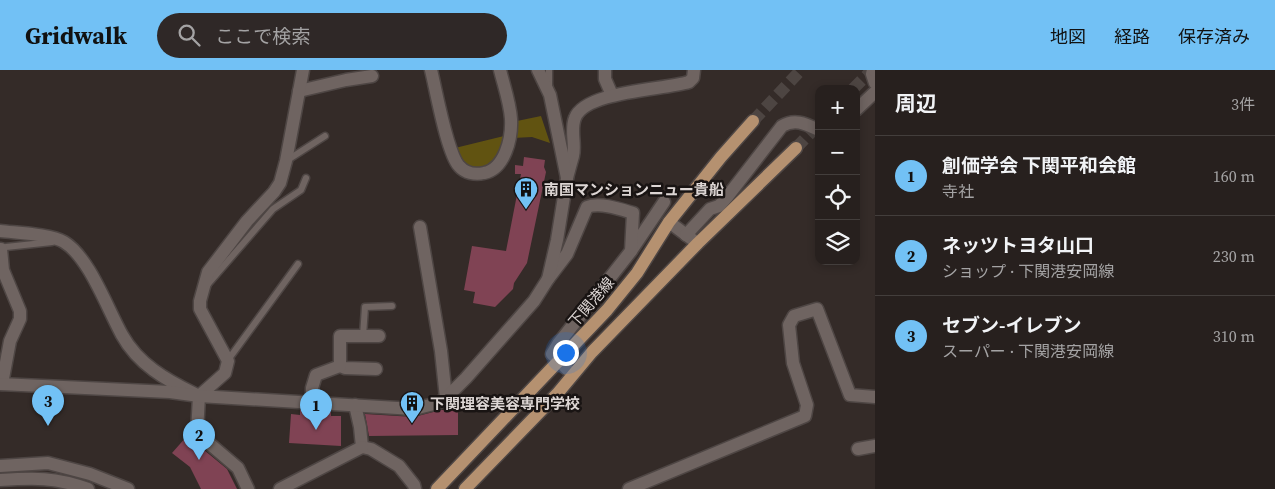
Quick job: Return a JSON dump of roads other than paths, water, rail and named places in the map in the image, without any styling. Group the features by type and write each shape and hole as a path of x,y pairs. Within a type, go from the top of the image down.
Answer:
{"main road":[{"name":"下関港線","path":"437,489 559,362 626,287 669,222 753,121"},
{"path":"465,489 698,243 796,148"}],"street":[{"path":"248,489 238,468 197,433 199,396 225,373 228,361 200,309 200,300 208,272 248,220 280,183 286,162 303,70"},
{"path":"431,70 451,152 459,166 472,174 486,173 495,169 502,160 511,130 510,109 500,70"},
{"path":"538,70 550,95 567,178"},
{"path":"605,70 605,78 612,95"},
{"path":"548,279 573,156 575,116 582,109 612,95 688,82 693,78 694,70"},
{"path":"874,70 872,74 875,83"},
{"path":"299,91 372,76"},
{"path":"860,106 875,92"},
{"path":"686,235 710,209 718,206 727,198 782,126 791,122 797,122 815,129"},
{"path":"572,374 552,354 631,252 664,202"},
{"path":"2,250 2,270 20,311 20,319 10,342 1,384 170,392 199,396 414,409 438,403 446,398 534,301 566,254 584,210 590,206 617,208 633,213 631,252"},
{"path":"669,222 698,243"},
{"path":"420,227 441,351 446,398"},
{"path":"0,231 63,241 78,254 122,335 138,356 156,373 199,396"},
{"path":"629,489 805,416 807,405 792,363 789,325 794,316 817,309 850,395 875,397"},
{"path":"340,366 340,336 378,336"},
{"path":"312,403 312,388 316,375 340,366 345,368 376,369"},
{"path":"355,406 362,447"},
{"path":"858,449 875,446"},
{"path":"280,489 362,447 371,449 399,466 415,489"},
{"path":"0,466 48,463 90,474 128,489"},
{"path":"0,480 47,478 67,481 88,489"}],"lane":[{"path":"549,70 550,95"},
{"path":"286,162 325,136"},
{"path":"202,291 273,209 301,190 306,178"},
{"path":"2,250 6,247 63,241"},
{"path":"228,361 298,264"},
{"path":"364,336 364,307 392,306"}],"tunnel":[{"path":"753,121 801,70"},
{"path":"857,85 872,70"},
{"path":"796,148 815,128"}],"place":[{"name":"南国マンションニュー貴船","path":"526,210"},
{"name":"下関理容美容専門学校","path":"412,424"},
{"name":"セブン-イレブン","path":"48,426"},
{"name":"創価学会 下関平和会館","path":"316,430"},
{"name":"ネッツトヨタ山口","path":"199,460"}]}
